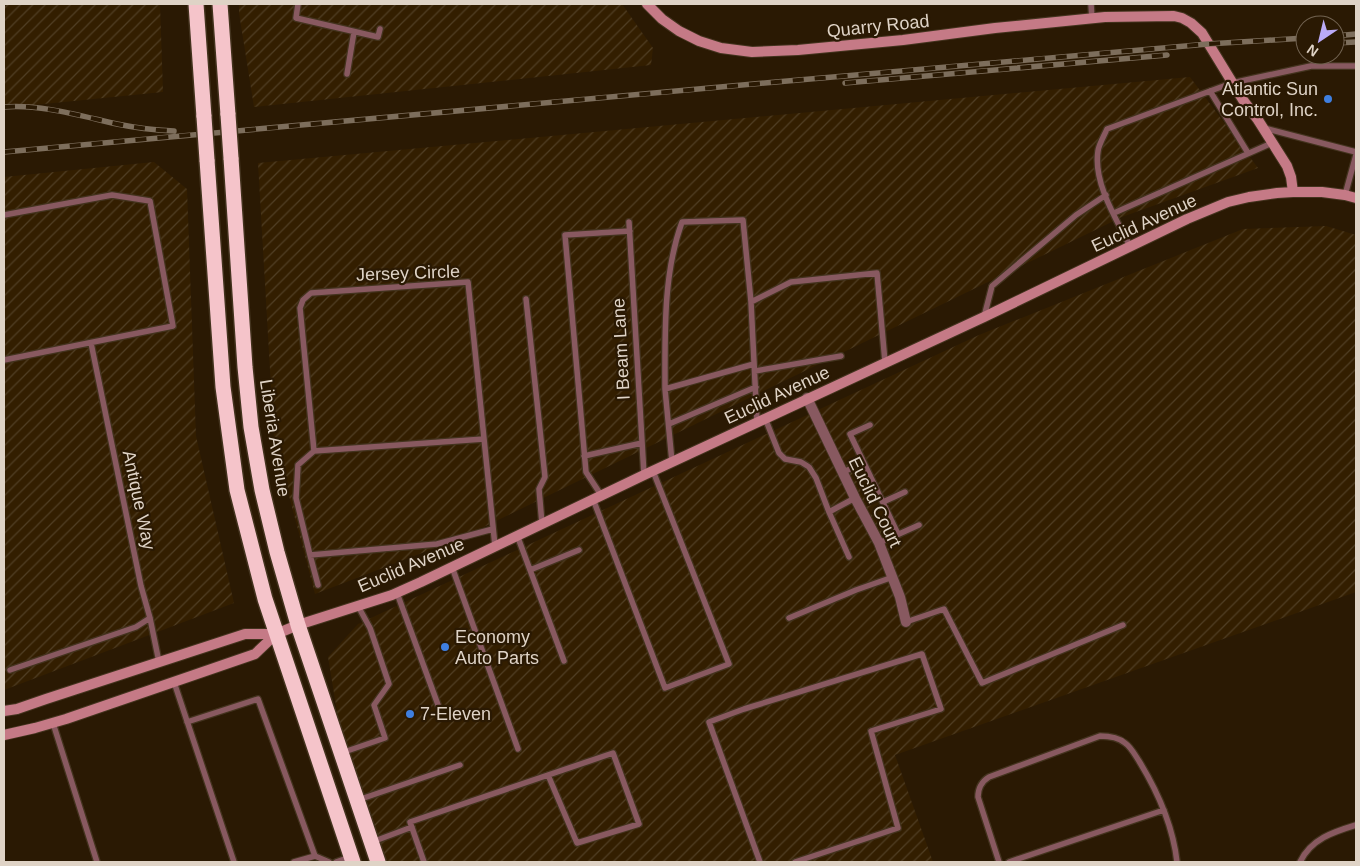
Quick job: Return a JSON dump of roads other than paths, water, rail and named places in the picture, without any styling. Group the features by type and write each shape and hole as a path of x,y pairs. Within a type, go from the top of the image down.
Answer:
{"highway":[{"path":"196,4 223,387 237,490 261,586 352,859"},
{"name":"Liberia Avenue","path":"220,4 245,367 251,427 262,490 274,544 298,625 378,862"}],"street":[{"name":"Quarry Road","path":"646,4 679,31 699,41 721,48 752,52 798,50 902,40 1105,17 1174,16 1182,18 1202,33 1263,128 1287,166 1293,192"},
{"path":"1293,192 1322,192 1356,198"},
{"name":"Euclid Avenue","path":"4,735 53,723 255,654 276,634 397,593 807,398 984,317 1187,219 1228,202 1249,197 1293,192"},
{"name":"Euclid Court","path":"807,398 879,543 900,597 906,622"},
{"name":"Euclid Avenue","path":"4,711 39,702 245,634 276,634"}],"lane":[{"path":"298,4 296,18 378,37 380,29"},
{"path":"1091,4 1092,19"},
{"path":"347,74 354,32"},
{"path":"1130,246 1106,195 1098,173 1098,149 1107,129 1232,82 1311,66 1356,66"},
{"path":"1210,91 1248,153"},
{"path":"1263,128 1356,153 1353,177 1344,195"},
{"path":"1114,213 1272,143"},
{"path":"4,215 112,195 150,201 173,326 4,360"},
{"path":"984,317 992,286 1076,215 1106,195"},
{"path":"672,462 666,389 665,331 675,241 682,222 743,220 751,302 754,368 761,420 779,453 785,459 801,462 808,467 816,478 849,557"},
{"name":"I Beam Lane","path":"597,497 665,688 729,664 648,473 642,443 629,222"},
{"path":"597,497 586,472 584,456 565,236 630,231"},
{"path":"751,302 791,282 877,273 885,362"},
{"name":"Jersey Circle","path":"314,451 300,308 303,300 310,293 468,282 495,546"},
{"path":"526,299 545,476 539,489 542,524"},
{"name":"Antique Way","path":"91,343 141,586 159,662"},
{"path":"666,389 754,368 841,356"},
{"path":"669,424 756,388"},
{"path":"870,426 850,434 898,534"},
{"path":"318,585 296,498 298,465 314,451 484,439"},
{"path":"584,456 642,443"},
{"path":"843,472 864,463"},
{"path":"883,502 905,492"},
{"path":"829,512 855,498"},
{"path":"879,543 919,525"},
{"path":"310,555 437,544 493,529"},
{"path":"517,536 564,661"},
{"path":"530,570 579,550"},
{"path":"452,567 518,748"},
{"path":"789,618 893,577"},
{"path":"397,593 441,713"},
{"path":"341,753 385,738 374,705 389,684 370,628 358,606"},
{"path":"906,622 944,609 982,683 1123,625"},
{"path":"10,670 136,627 150,618"},
{"path":"760,862 709,722 922,654 941,708 871,732 898,828 795,862"},
{"path":"174,682 234,862"},
{"path":"188,722 258,698 315,856"},
{"path":"53,723 96,862"},
{"path":"999,862 978,797 980,784 989,777 1100,736 1117,738 1125,742 1147,774 1164,810 1178,862"},
{"path":"424,862 410,822 548,775 613,753 640,824 577,843 548,775"},
{"path":"357,800 460,765"},
{"path":"1009,862 1164,810"},
{"path":"1300,862 1311,847 1324,836 1356,826"},
{"path":"371,842 412,827"},
{"path":"294,862 315,856 329,862"},
{"path":"336,862 352,859"}],"railway":[{"path":"1345,35 1356,34"},
{"path":"4,152 1208,44 1295,39"},
{"path":"1345,43 1356,42"},
{"path":"845,83 1167,55"},
{"path":"4,107 47,109 131,127 174,131"}],"place":[{"name":"Atlantic Sun Control, Inc.","path":"1328,99"},
{"name":"Economy Auto Parts","path":"445,647"},
{"name":"7-Eleven","path":"410,714"}]}
